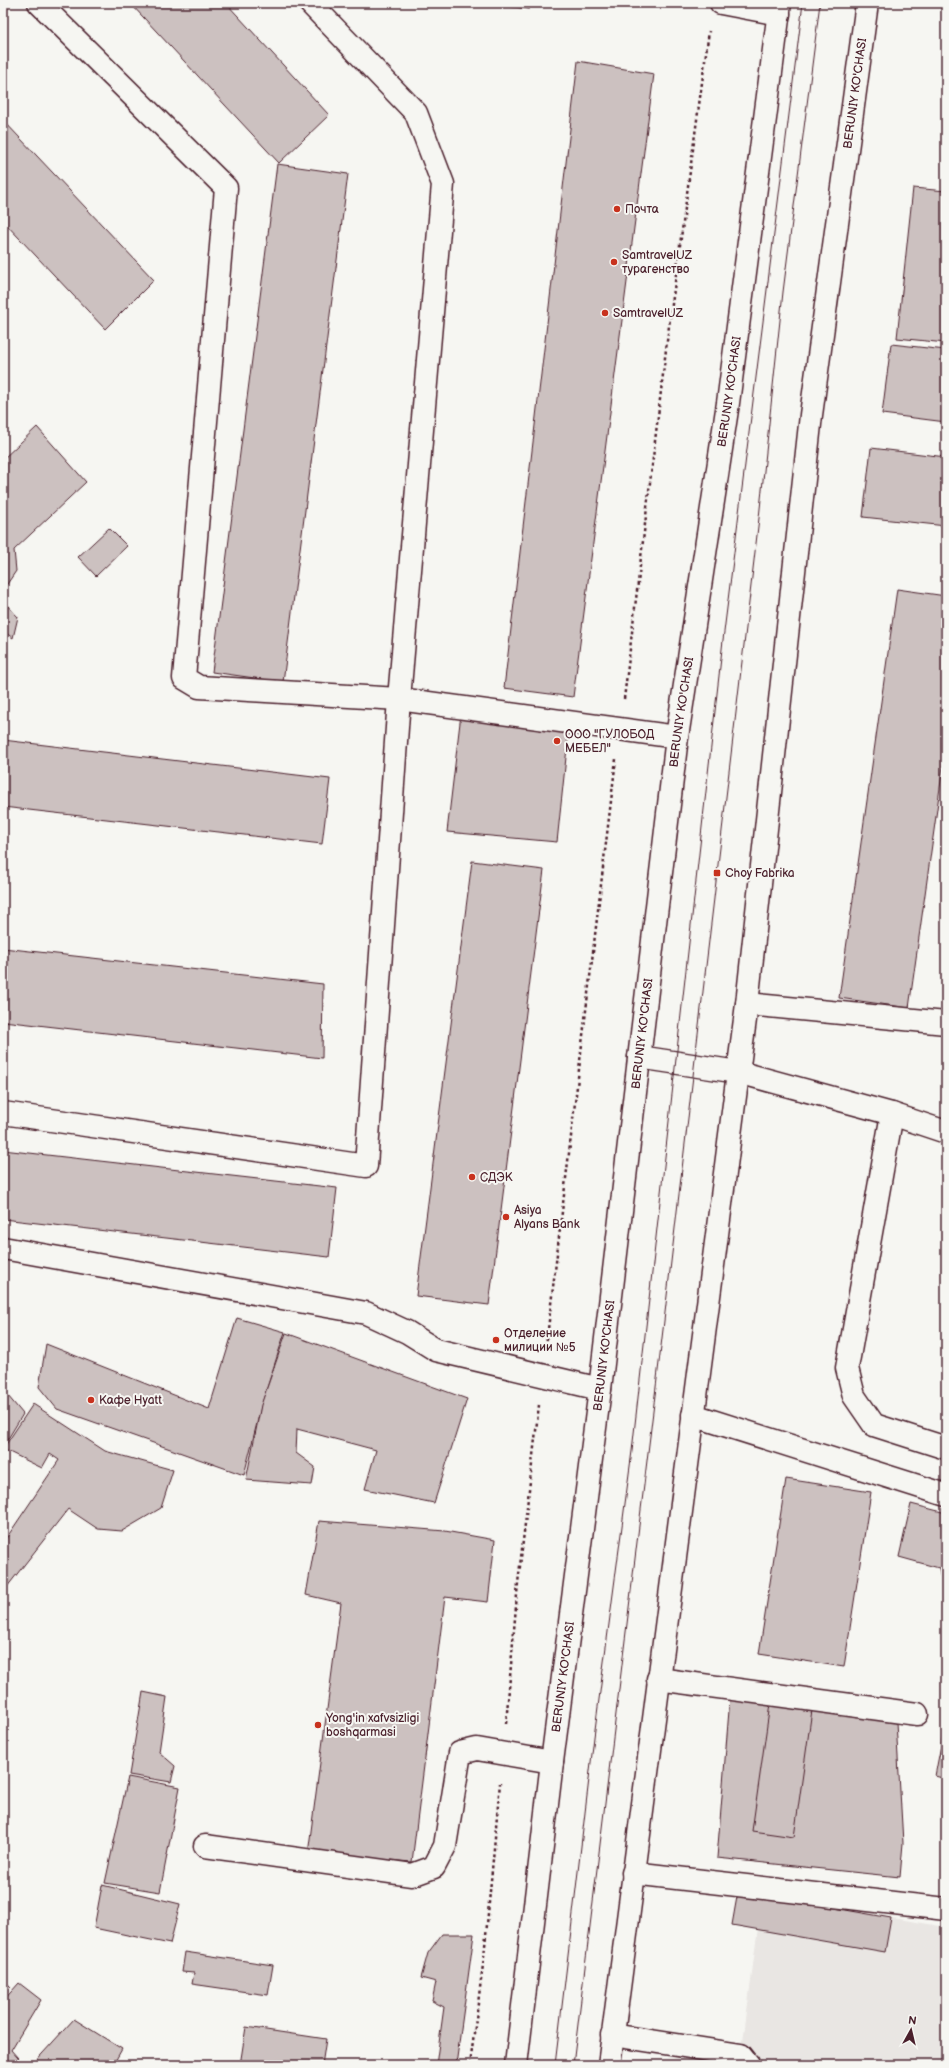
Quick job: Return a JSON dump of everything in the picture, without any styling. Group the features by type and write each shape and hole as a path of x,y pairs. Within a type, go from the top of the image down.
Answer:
{"main road":[{"path":"39,3 226,188 184,678 199,688 399,699 677,737"},
{"path":"3,1113 366,1166 399,699 443,184 416,113 310,3"},
{"path":"721,3 779,8"},
{"name":"BERUNIY KO'CHASI","path":"609,2065 747,1004 811,414 867,3"},
{"name":"BERUNIY KO'CHASI","path":"516,2065 552,1762 600,1389 677,737 728,403 779,8"},
{"path":"747,1004 946,1023"},
{"path":"639,1057 738,1072 892,1114 946,1132"},
{"path":"892,1114 847,1368 854,1396 874,1425 946,1448"},
{"path":"3,1248 366,1313 407,1332 436,1350 600,1389"},
{"path":"693,1415 946,1495"},
{"path":"658,1679 917,1714"},
{"path":"205,1846 412,1876 434,1867 445,1846 460,1753 477,1749 552,1762"},
{"path":"633,1873 946,1909"},
{"path":"612,2035 741,2055 748,2065"}],"path":[{"path":"546,1346 667,341 710,27"}],"shaded area":[{"path":"762,1896 946,1927 946,2065 740,2065"}],"building":[{"path":"130,3 226,3 329,115 279,163"},
{"path":"484,3 529,3 529,9"},
{"path":"578,61 654,74 573,697 504,688"},
{"path":"3,120 154,280 105,329 3,221"},
{"path":"277,164 348,174 283,682 212,672"},
{"path":"913,188 946,191 946,343 897,338"},
{"path":"891,344 946,350 946,422 882,414"},
{"path":"37,427 86,482 14,550 16,571 3,590 3,459"},
{"path":"871,448 946,457 946,526 863,517"},
{"path":"109,528 127,546 96,576 78,557"},
{"path":"897,589 946,596 946,745 909,1008 839,998"},
{"path":"3,601 18,617 13,638 3,631"},
{"path":"461,714 569,729 557,842 447,832"},
{"path":"3,740 330,779 322,844 3,807"},
{"path":"472,861 544,870 489,1305 416,1296"},
{"path":"3,948 323,984 322,1058 3,1021"},
{"path":"3,1150 337,1188 329,1257 3,1219"},
{"path":"237,1318 285,1332 262,1403 244,1475 57,1409 39,1387 46,1344 209,1409"},
{"path":"286,1333 467,1399 434,1503 365,1489 376,1450 297,1429 296,1453 315,1467 312,1485 246,1480 261,1405"},
{"path":"3,1390 23,1414 3,1447"},
{"path":"33,1404 105,1451 173,1470 161,1508 122,1531 98,1529 68,1509 3,1592 3,1543 59,1460 50,1454 42,1468 3,1449"},
{"path":"786,1479 871,1492 844,1667 759,1654"},
{"path":"911,1504 946,1513 946,1598 944,1598 939,1568 899,1557"},
{"path":"319,1521 445,1531 495,1540 488,1602 445,1597 412,1862 308,1854 341,1603 306,1595"},
{"path":"143,1692 167,1697 159,1752 175,1766 171,1782 129,1775"},
{"path":"730,1698 896,1722 903,1843 900,1877 717,1858"},
{"path":"770,1704 812,1710 794,1837 752,1831"},
{"path":"946,1719 946,1779 935,1776"},
{"path":"128,1777 180,1787 160,1892 105,1883"},
{"path":"102,1885 180,1904 170,1944 94,1928"},
{"path":"738,1891 891,1918 885,1952 732,1925"},
{"path":"442,1934 474,1934 456,2065 436,2065 444,2007 432,2001 436,1982 421,1978 428,1953"},
{"path":"185,1952 273,1965 268,1995 192,1984 194,1973 182,1972"},
{"path":"3,1979 11,1987 3,1995"},
{"path":"19,1983 41,2000 11,2050 24,2065 3,2065 3,2001"},
{"path":"74,2019 122,2049 113,2065 32,2065"},
{"path":"246,2027 326,2039 322,2065 240,2065"}],"tram line":[{"path":"555,2065 594,1737 632,1451 723,640 803,3"},
{"path":"573,2065 662,1338 759,518 783,292 820,3"}],"place":[{"name":"Почта","path":"617,209"},
{"name":"SamtravelUZ турагенство","path":"614,262"},
{"name":"SamtravelUZ","path":"605,313"},
{"name":"ООО \"ГУЛОБОД МЕБЕЛ\"","path":"557,741"},
{"name":"Choy Fabrika","path":"717,873"},
{"name":"СДЭК","path":"472,1177"},
{"name":"Asiya Alyans Bank","path":"506,1217"},
{"name":"Отделение милиции №5","path":"496,1340"},
{"name":"Кафе Hyatt","path":"91,1400"},
{"name":"Yong'in xafvsizligi boshqarmasi","path":"318,1725"}]}
